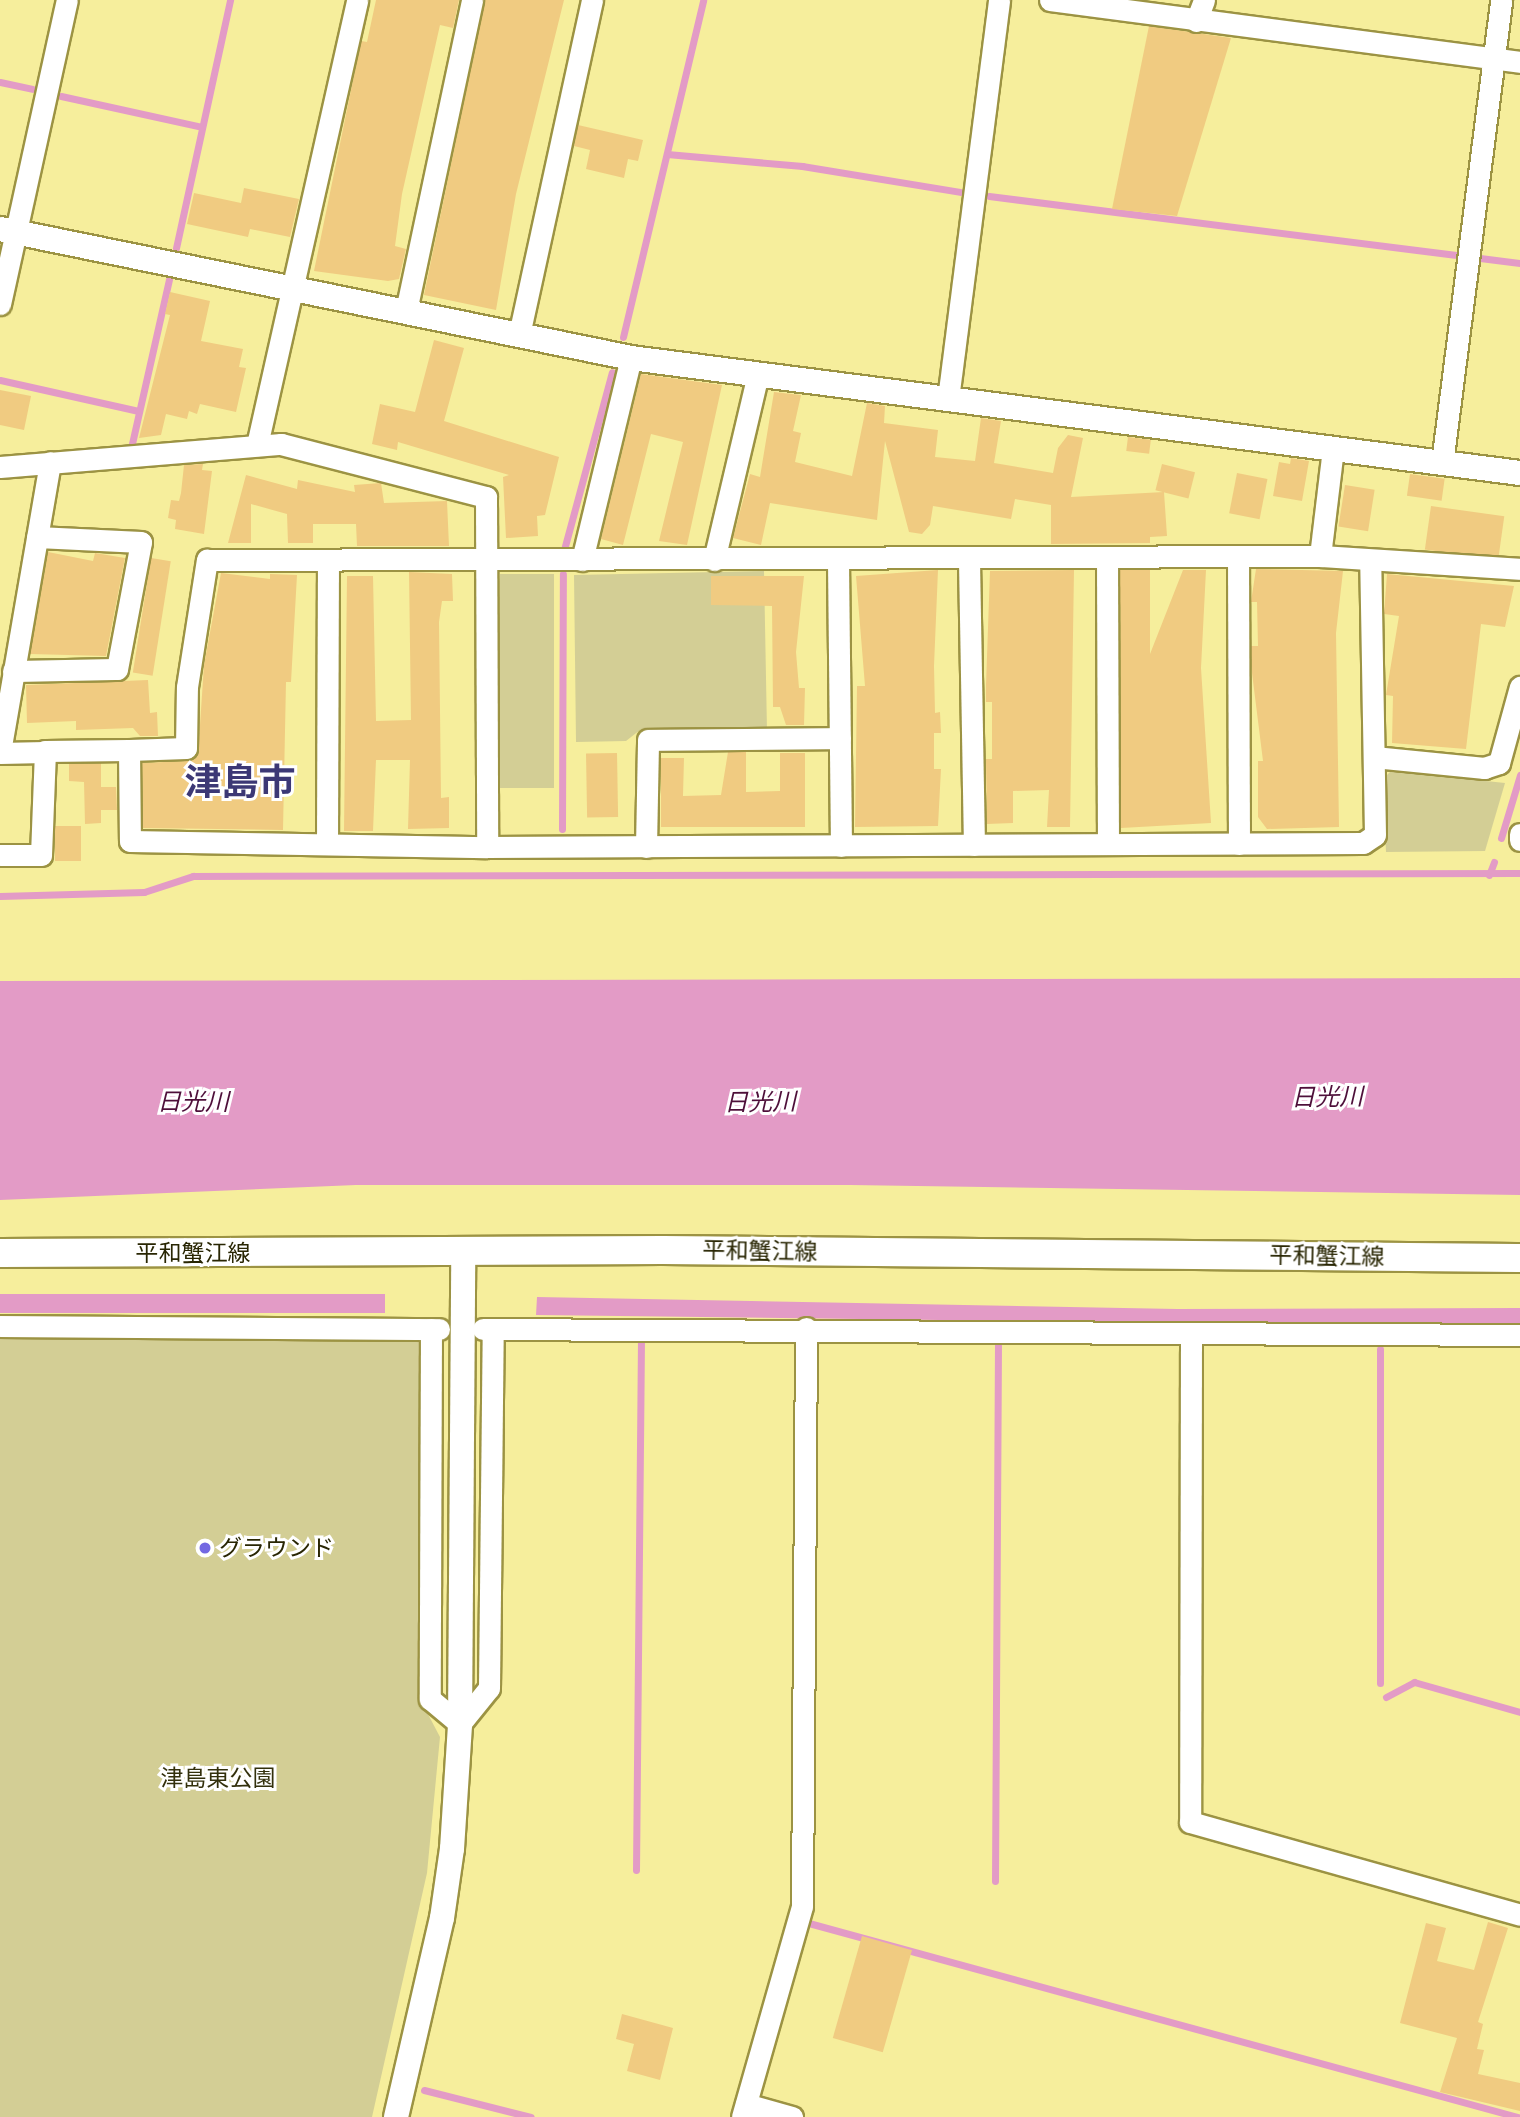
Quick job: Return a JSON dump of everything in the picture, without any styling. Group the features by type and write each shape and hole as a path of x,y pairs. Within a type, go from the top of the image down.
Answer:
{"main road":[{"name":"平和蟹江線","path":"0,1253 463,1254 677,1250 1520,1258"}],"street":[{"path":"0,304 8,231 67,0"},
{"path":"257,445 357,0"},
{"path":"406,311 472,0"},
{"path":"519,335 592,0"},
{"path":"948,399 999,0"},
{"path":"1049,0 1520,62"},
{"path":"1196,21 1204,0"},
{"path":"1441,463 1501,0"},
{"path":"8,231 631,358 1520,472"},
{"path":"582,560 631,358"},
{"path":"714,559 758,374"},
{"path":"0,467 281,444 486,497 487,847"},
{"path":"1320,556 1333,449"},
{"path":"50,462 0,752 186,748 187,687 207,560 328,563 1320,556 1520,569"},
{"path":"13,671 117,669 141,542 37,537"},
{"path":"1238,557 1239,844"},
{"path":"1107,558 1108,844"},
{"path":"969,560 974,845"},
{"path":"129,750 130,841 327,842 487,847 1363,843 1375,835 1370,560"},
{"path":"838,561 841,846"},
{"path":"327,842 328,563"},
{"path":"1374,757 1484,768 1500,763 1520,687"},
{"path":"646,847 648,740 840,738"},
{"path":"0,855 41,855 45,752"},
{"path":"1520,834 1520,840"},
{"path":"396,2117 442,1918 460,1724 463,1254"},
{"path":"0,1326 435,1329 430,1699 460,1724"},
{"path":"460,1724 489,1688 488,1329 806,1328 1191,1335 1520,1335"},
{"path":"792,2117 744,2110 802,1906 806,1328"},
{"path":"1191,1335 1190,1822 1520,1915"}],"green space":[{"path":"764,571 767,731 640,730 626,741 576,742 574,575"},
{"path":"500,574 554,574 554,788 500,788"},
{"path":"1391,771 1505,783 1485,851 1386,852 1383,779"},
{"name":"グラウンド","path":"0,1338 424,1342 420,1699 440,1737 427,1873 372,2117 0,2117"}],"water":[{"name":"日光川","path":"1520,978 1520,1195 850,1185 356,1185 0,1200 0,981"},
{"path":"0,1294 385,1294 385,1313 0,1313"},
{"path":"537,1297 1177,1309 1520,1308 1520,1327 536,1315"}],"building":[{"path":"376,0 459,0 453,28 440,25 402,194 395,246 406,249 399,279 388,281 314,271 361,41 367,42"},
{"path":"485,0 564,0 516,194 496,310 424,295"},
{"path":"1149,26 1231,38 1177,216 1112,209"},
{"path":"578,125 643,140 638,161 628,159 624,178 586,169 590,150 574,146"},
{"path":"244,188 299,199 290,237 250,229 248,237 187,224 194,193 241,203"},
{"path":"170,292 210,301 201,341 243,349 239,367 246,368 236,412 200,404 197,414 189,411 187,419 166,414 161,435 139,438 170,315 165,314"},
{"path":"434,340 464,348 444,421 559,457 545,515 537,516 538,536 506,538 503,477 509,475 398,442 397,450 372,444 380,404 415,412"},
{"path":"641,374 722,385 687,545 659,541 683,442 651,434 623,545 601,539"},
{"path":"0,390 31,396 24,430 0,425"},
{"path":"774,392 801,395 793,431 801,433 795,462 852,476 867,403 885,406 884,423 938,430 935,457 975,461 981,418 1001,421 994,463 1053,473 1058,448 1068,435 1083,438 1071,497 1164,492 1167,536 1150,537 1150,543 1051,544 1051,505 1015,499 1011,519 933,506 930,525 922,534 909,532 885,441 877,520 770,503 761,545 733,538 750,474 760,477"},
{"path":"1128,437 1151,440 1149,454 1126,451"},
{"path":"1291,458 1309,461 1302,501 1273,496 1279,462 1290,464"},
{"path":"203,464 202,470 212,471 204,534 175,529 176,520 168,518 171,500 179,501 184,465"},
{"path":"1162,464 1195,472 1188,498 1155,490"},
{"path":"1237,473 1267,479 1260,519 1229,513"},
{"path":"1410,474 1445,479 1442,501 1407,496"},
{"path":"246,475 297,489 298,480 355,492 354,485 381,483 384,503 447,501 449,546 357,546 356,524 313,524 313,543 288,543 287,514 251,504 251,543 228,543"},
{"path":"1345,485 1375,490 1368,531 1338,526"},
{"path":"1431,506 1504,516 1498,560 1425,550"},
{"path":"48,552 93,561 95,553 125,558 106,656 30,654"},
{"path":"151,558 171,561 153,676 133,673"},
{"path":"1256,569 1343,571 1336,633 1339,827 1267,829 1258,817 1258,761 1263,761 1251,665 1251,646 1258,646 1257,602 1251,602"},
{"path":"938,570 934,666 935,713 940,712 941,733 934,733 934,769 941,769 938,826 855,827 857,686 865,686 856,576"},
{"path":"1074,570 1070,827 1047,827 1049,790 1013,791 1013,823 987,824 986,759 992,759 992,702 986,702 990,571"},
{"path":"1120,570 1150,570 1150,654 1183,570 1206,570 1201,668 1211,823 1121,828"},
{"path":"409,572 452,574 453,601 442,601 439,622 441,798 449,797 449,828 408,829 410,760 376,760 373,831 344,831 347,576 373,576 376,721 411,720"},
{"path":"221,573 270,579 270,574 297,575 291,682 286,682 283,830 143,828 142,763 186,761 198,755 204,665"},
{"path":"1387,574 1514,586 1505,627 1481,624 1466,749 1392,743 1393,696 1386,695 1399,616 1384,614"},
{"path":"711,576 804,576 796,652 799,688 805,688 804,725 786,725 780,707 773,707 772,606 711,605"},
{"path":"148,680 150,713 157,712 158,736 140,736 133,728 76,730 76,721 27,723 26,685"},
{"path":"728,752 746,752 746,792 780,791 780,753 805,753 805,827 661,827 661,758 684,758 683,796 721,795"},
{"path":"617,753 618,817 587,818 586,754"},
{"path":"101,763 101,787 116,787 117,810 101,810 101,823 85,824 84,782 69,781 69,764"},
{"path":"55,826 81,826 81,861 55,861"},
{"path":"1488,1922 1508,1928 1478,2022 1483,2024 1477,2049 1484,2050 1478,2074 1520,2083 1520,2111 1440,2092 1457,2038 1400,2023 1426,1923 1446,1928 1437,1961 1474,1970"},
{"path":"862,1936 912,1950 883,2052 833,2038"},
{"path":"622,2014 673,2028 660,2080 627,2071 634,2044 616,2039"}],"waterway":[{"path":"176,248 230,0"},
{"path":"623,337 703,0"},
{"path":"0,82 32,89"},
{"path":"61,96 202,127"},
{"path":"667,154 802,166 960,192"},
{"path":"989,196 1454,255"},
{"path":"1480,258 1520,263"},
{"path":"135,448 131,448 169,279"},
{"path":"565,546 612,372"},
{"path":"0,380 139,411"},
{"path":"562,829 563,574"},
{"path":"1501,838 1520,775"},
{"path":"1489,875 1494,862"},
{"path":"0,896 144,892 193,876 1520,873"},
{"path":"636,1870 641,1337"},
{"path":"995,1881 998,1345"},
{"path":"1380,1349 1380,1683"},
{"path":"1386,1697 1414,1682 1520,1712"},
{"path":"805,1922 1518,2117"},
{"path":"424,2090 531,2117"}],"place":[{"name":"グラウンド","path":"205,1548"}],"district":[{"name":"津島市","path":"240,782"}],"park label":[{"name":"津島東公園","path":"218,1778"}]}
